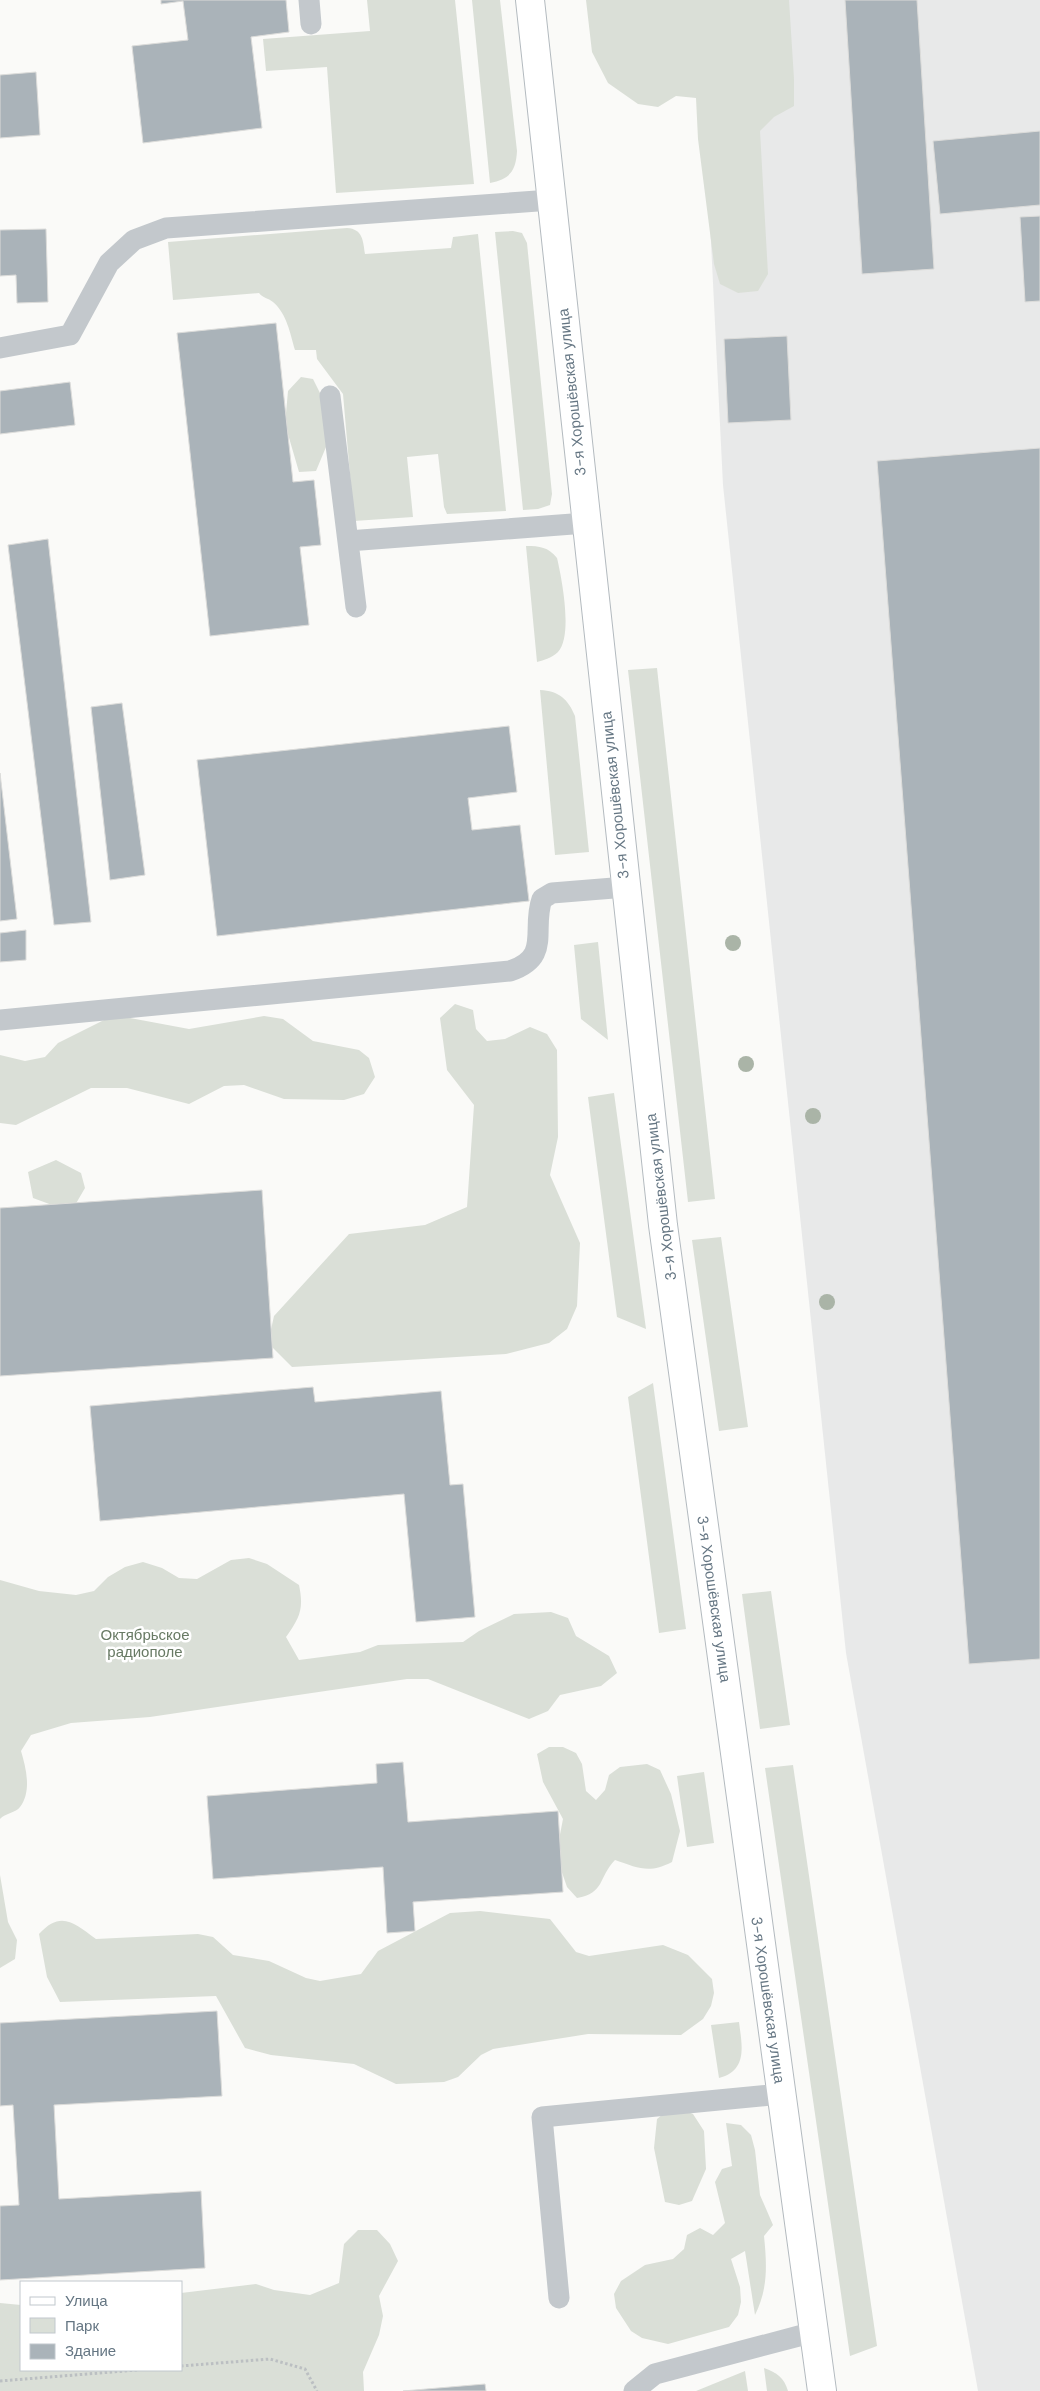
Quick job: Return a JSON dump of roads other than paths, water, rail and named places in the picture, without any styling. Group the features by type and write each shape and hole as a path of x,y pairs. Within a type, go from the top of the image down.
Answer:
{"street":[{"name":"3-я Хорошёвская улица","path":"530,0 663,1225 822,2391"}],"lane":[{"path":"309,0 311,24"},
{"path":"0,348 70,335 108,263 134,240 166,228 551,200"},
{"path":"330,396 356,607"},
{"path":"348,541 586,523"},
{"path":"0,1020 510,971 522,967 531,960 537,950 539,936 537,912 542,899 552,894 626,888"},
{"path":"559,2298 542,2117 781,2094"},
{"path":"634,2391 655,2374 814,2332"}],"park label":[{"name":"Октябрьское радиополе","path":"145,1644"}]}
